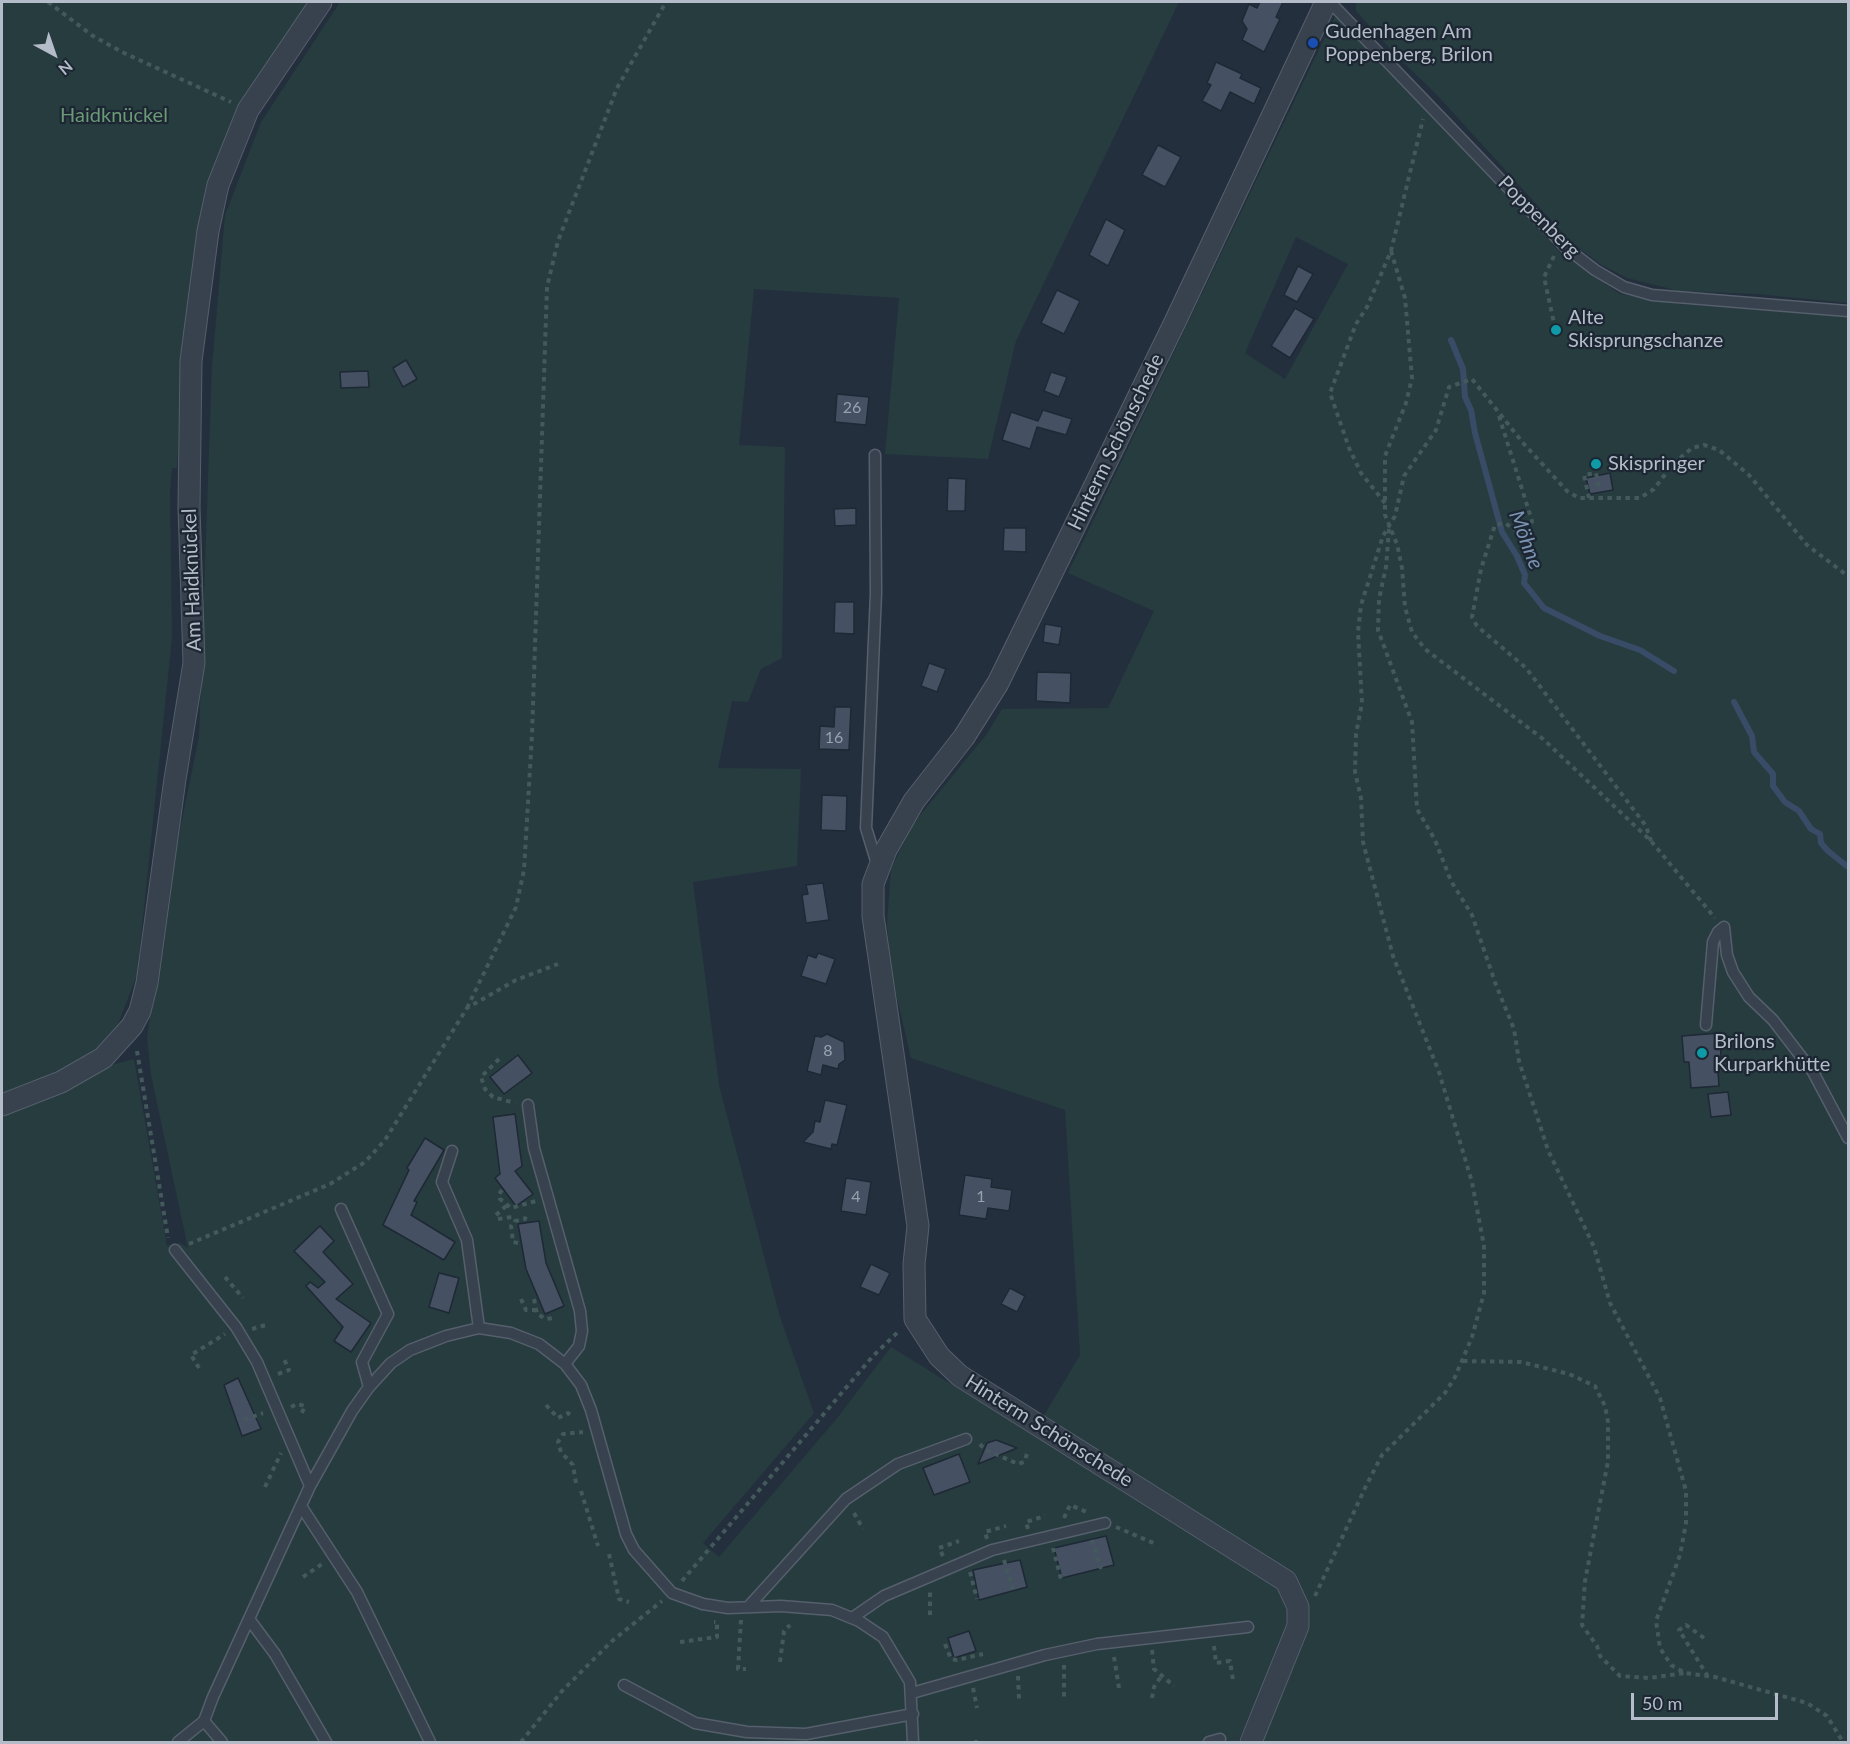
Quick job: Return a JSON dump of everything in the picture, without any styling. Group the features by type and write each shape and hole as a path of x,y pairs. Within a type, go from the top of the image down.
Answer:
{"street":[{"name":"Am Haidknückel","path":"2,1105 85,1071 103,1058 132,1026 140,1011 147,983 175,779 194,663 189,428 191,361 200,280 218,185 248,110 321,2"},
{"name":"Hinterm Schönschede","path":"1251,1743 1298,1626 1296,1599 1286,1581 1004,1406 960,1376 939,1356 915,1319 914,1264 918,1226 873,916 873,884 878,867 914,801 964,737 998,683 1328,2"}],"lane":[{"name":"Poppenberg","path":"1328,2 1560,241 1595,270 1624,286 1652,295 1848,310"},
{"name":"Hinterm Schönschede","path":"875,455 876,593 866,828 878,867"},
{"path":"1706,1025 1713,942 1718,932 1724,927"},
{"path":"1724,927 1727,955 1733,972 1749,997 1773,1020 1813,1072 1848,1138"},
{"path":"528,1105 534,1148 580,1311 582,1331 579,1346 565,1364"},
{"path":"452,1151 442,1182 467,1240 479,1328"},
{"path":"341,1209 388,1314 362,1362 369,1387"},
{"path":"175,1250 236,1327 266,1379 288,1439 310,1486"},
{"path":"178,1743 204,1721 310,1486 369,1387 391,1363 410,1350 446,1336 479,1328 511,1333 539,1344 565,1364 581,1385 626,1534 639,1556 672,1593 703,1604 728,1608 781,1606 832,1610 852,1618 884,1637 910,1682 913,1743"},
{"path":"745,1607 846,1499 898,1464 966,1438"},
{"path":"301,1506 357,1592 430,1743"},
{"path":"852,1618 884,1596 968,1560 1001,1548 1102,1524"},
{"path":"249,1619 275,1654 326,1743"},
{"path":"912,1693 1064,1651 1112,1642 1248,1627"},
{"path":"624,1686 695,1723 747,1731 806,1734 913,1714"},
{"path":"204,1721 222,1743"},
{"path":"1209,1743 1220,1739"}],"path":[{"path":"48,2 93,36 124,53 248,110"},
{"path":"132,1026 165,1228 175,1250 330,1184 365,1162 385,1140 467,1008 516,907 524,870 532,735 547,287 558,241 617,88 666,2"},
{"path":"1385,504 1361,473 1349,448 1330,393 1356,324 1367,307 1391,251 1416,138 1429,104"},
{"path":"1554,323 1544,278 1560,241"},
{"path":"1391,251 1405,298 1412,378 1404,410 1385,456 1385,515 1394,535 1402,568 1409,625 1416,639 1435,657 1544,739 1651,842 1724,927"},
{"path":"1298,1626 1312,1603 1355,1508 1383,1455 1445,1392 1463,1361 1484,1293 1485,1263 1480,1221 1447,1095 1389,943 1364,842 1355,772 1356,734 1362,703 1358,632 1360,605 1389,526 1395,516 1404,476 1436,430 1449,387 1472,380 1499,415 1567,491 1579,498 1640,498 1654,489 1684,453 1698,446 1711,447 1726,454 1749,475 1808,545 1848,576"},
{"path":"1499,415 1532,521 1530,532 1521,534 1505,523 1496,525 1480,569 1472,617 1477,626 1526,668 1646,826 1651,842"},
{"path":"1588,498 1584,475 1596,473 1599,488"},
{"path":"1389,526 1386,567 1379,599 1378,630 1412,722 1417,809 1435,840 1451,881 1472,915 1514,1029 1519,1061 1553,1165 1594,1247 1610,1303 1653,1380 1673,1436 1686,1491 1686,1523 1680,1555 1656,1621 1656,1637 1663,1657 1671,1665 1685,1672"},
{"path":"467,1008 516,980 558,964"},
{"path":"499,1059 481,1077 485,1089 494,1097 528,1105"},
{"path":"502,1190 499,1194 500,1199 506,1206 518,1208 537,1201 547,1194"},
{"path":"506,1206 497,1217 512,1217 515,1221"},
{"path":"518,1243 513,1242 510,1235 511,1226 515,1221 525,1219 526,1215"},
{"path":"225,1277 243,1298"},
{"path":"521,1299 526,1310 535,1311 541,1317 554,1318"},
{"path":"534,1299 535,1311"},
{"path":"521,1743 562,1691 612,1641 672,1593 873,1356 915,1319"},
{"path":"199,1368 190,1355 236,1327"},
{"path":"266,1379 289,1370 284,1359"},
{"path":"1463,1361 1521,1362 1569,1374 1595,1386 1605,1406 1608,1422 1607,1467 1585,1581 1582,1625 1597,1646 1600,1656 1620,1676 1649,1678 1685,1672 1707,1675 1794,1700 1820,1710 1830,1721 1843,1743"},
{"path":"546,1405 558,1418 568,1413 570,1415"},
{"path":"244,1420 277,1408"},
{"path":"576,1483 573,1465 561,1452 558,1442 563,1434 595,1428"},
{"path":"265,1487 288,1439"},
{"path":"980,1444 984,1449 1018,1464 1024,1462 1027,1455"},
{"path":"581,1491 598,1546"},
{"path":"1101,1569 1091,1538 1099,1535 1102,1524 1156,1544"},
{"path":"1053,1536 1056,1547 1053,1548 1061,1579"},
{"path":"1001,1548 1013,1589"},
{"path":"609,1554 619,1599 629,1602"},
{"path":"303,1577 335,1556"},
{"path":"968,1560 977,1599"},
{"path":"680,1642 717,1636 717,1622 698,1621 703,1604"},
{"path":"745,1607 738,1669 746,1670"},
{"path":"780,1662 784,1631 790,1625"},
{"path":"1704,1638 1686,1625 1681,1627 1681,1636 1707,1675"},
{"path":"1212,1630 1216,1663 1230,1661 1233,1680"},
{"path":"1151,1637 1154,1668 1174,1686"},
{"path":"1112,1642 1119,1688"},
{"path":"945,1644 951,1659 957,1660 983,1654"},
{"path":"1064,1651 1064,1697"},
{"path":"1017,1663 1019,1699"},
{"path":"1152,1698 1154,1687 1162,1675"}],"green space":[{"name":"Haidknückel","path":"2,2 309,2 244,102 181,395 177,468 172,468 170,491 172,638 137,975 118,1024 93,1053 57,1074 2,1096"},
{"path":"340,2 1179,2 1016,341 988,459 885,454 899,298 754,289 739,445 785,447 782,658 761,669 748,702 732,701 718,768 801,769 797,866 693,882 719,1085 780,1317 814,1413 703,1543 719,1557 838,1417 891,1347 1278,1586 1292,1611 1285,1633 1238,1742 2,1742 2,1110 89,1071 134,1059 167,1246 180,1243 188,1248 151,1075 147,1038 166,898 199,737 212,366 225,215 261,122"},
{"path":"1356,2 1848,2 1848,303 1757,294 1679,291 1627,278 1600,264 1570,241 1437,95 1395,54 1356,11"},
{"path":"1336,14 1427,104 1560,253 1620,294 1680,304 1848,317 1848,1742 1261,1742 1298,1655 1307,1626 1302,1597 1043,1417 1080,1355 1065,1110 911,1058 890,968 887,923 891,869 913,824 986,735 1002,709 1108,708 1154,611 1068,573","holes":["1296,237 1348,264 1285,379 1245,353"]}],"building":[{"path":"1260,2 1283,2 1276,17 1280,19 1264,52 1242,40 1247,29 1242,21 1249,4 1257,8"},
{"path":"1216,62 1242,74 1240,78 1261,88 1254,104 1230,92 1221,111 1202,101 1211,85 1207,83"},
{"path":"1158,145 1181,157 1165,187 1142,175"},
{"path":"1106,219 1125,230 1108,266 1089,255"},
{"path":"1298,266 1313,274 1297,302 1284,295"},
{"path":"1057,290 1080,301 1064,334 1041,323"},
{"path":"1295,308 1314,319 1290,358 1271,346"},
{"path":"406,360 417,379 403,387 393,368"},
{"path":"368,371 369,387 341,388 340,372"},
{"path":"1051,372 1067,377 1059,397 1044,391"},
{"path":"837,394 869,397 866,425 835,422"},
{"path":"1043,410 1072,419 1066,435 1037,427 1030,449 1002,440 1011,412 1038,421"},
{"path":"1610,473 1613,490 1590,494 1586,478"},
{"path":"948,478 966,479 965,511 947,511"},
{"path":"856,508 856,525 835,526 834,509"},
{"path":"1004,528 1026,528 1026,552 1003,551"},
{"path":"835,602 854,602 854,634 834,633"},
{"path":"1045,624 1062,627 1059,645 1043,642"},
{"path":"929,663 946,669 937,692 921,686"},
{"path":"1037,672 1071,673 1070,703 1036,701"},
{"path":"835,707 851,707 849,750 819,749 820,726 834,727"},
{"path":"822,795 847,796 846,831 821,830"},
{"path":"823,883 829,920 806,923 802,895 808,894 806,885"},
{"path":"818,953 835,959 826,984 801,976 808,955 816,958"},
{"name":"Brilons Kurparkhütte","path":"1720,1033 1721,1057 1717,1058 1719,1086 1691,1088 1689,1062 1684,1062 1682,1036"},
{"path":"827,1034 844,1042 845,1060 839,1064 838,1069 823,1065 821,1075 807,1071 815,1036 821,1037"},
{"path":"518,1055 532,1073 504,1094 490,1077"},
{"path":"1728,1092 1731,1115 1711,1117 1708,1094"},
{"path":"825,1100 847,1105 837,1145 832,1144 831,1149 803,1142 813,1132 815,1121 820,1122"},
{"path":"515,1114 522,1166 515,1171 533,1194 516,1206 495,1178 500,1174 493,1117"},
{"path":"425,1138 444,1150 414,1201 417,1202 411,1215 455,1242 444,1260 383,1225 409,1170 407,1168"},
{"path":"965,1175 992,1179 991,1187 1012,1190 1009,1211 988,1208 986,1219 959,1215"},
{"path":"846,1178 871,1182 866,1215 841,1211"},
{"path":"539,1221 546,1263 564,1306 545,1314 526,1269 518,1224"},
{"path":"320,1226 334,1241 323,1252 353,1284 336,1299 371,1323 351,1352 334,1341 343,1327 306,1286 310,1282 318,1288 325,1282 294,1251"},
{"path":"871,1264 890,1273 879,1295 860,1287"},
{"path":"439,1273 459,1278 449,1313 429,1307"},
{"path":"1010,1288 1025,1296 1017,1312 1001,1304"},
{"path":"238,1378 261,1429 242,1436 224,1385"},
{"path":"996,1440 1017,1448 978,1464 987,1443"},
{"path":"959,1454 970,1482 934,1495 923,1468"},
{"path":"1106,1536 1114,1565 1062,1578 1054,1548"},
{"path":"1020,1560 1027,1587 979,1600 973,1570"},
{"path":"969,1631 976,1651 954,1658 948,1638"}],"waterway":[{"name":"Möhne","path":"1451,340 1463,369 1465,397 1471,410 1502,532 1517,556 1525,575 1524,583 1544,608 1600,636 1640,650 1674,671"},
{"name":"Möhne","path":"1734,702 1752,736 1754,752 1773,774 1773,786 1785,802 1799,811 1811,829 1820,834 1821,843 1828,851 1848,867"}],"place":[{"name":"Gudenhagen Am Poppenberg, Brilon","path":"1313,43"},
{"name":"Alte Skisprungschanze","path":"1556,330"},
{"name":"Skispringer","path":"1596,464"},
{"name":"Brilons Kurparkhütte","path":"1702,1053"}]}
